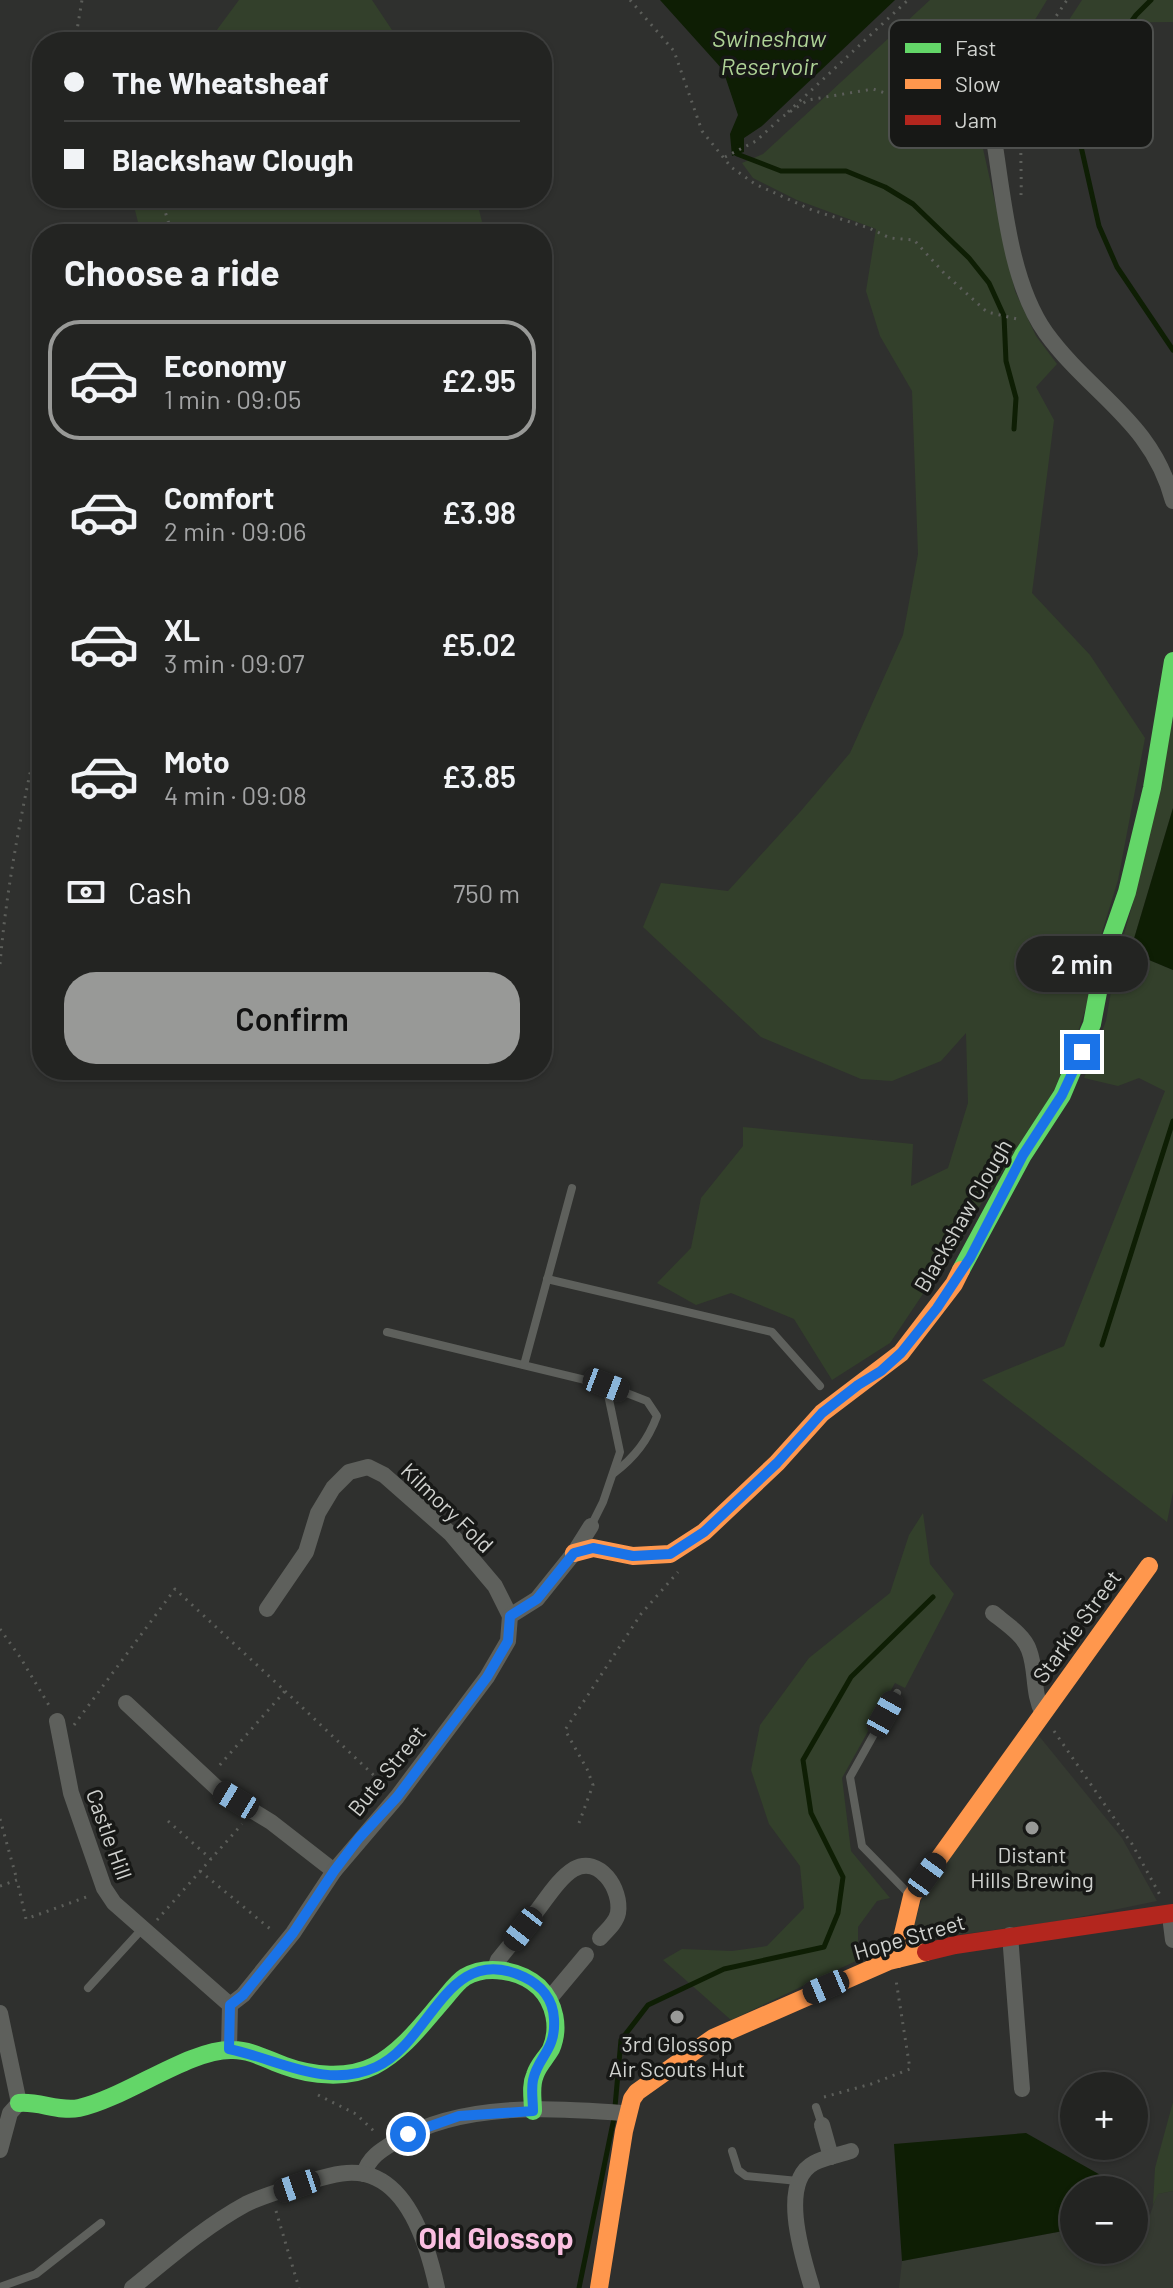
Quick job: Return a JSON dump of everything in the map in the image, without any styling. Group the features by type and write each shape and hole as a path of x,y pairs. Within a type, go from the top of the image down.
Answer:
{"street":[{"path":"995,148 1023,286 1044,329 1061,353 1137,428 1167,478 1173,501"},
{"name":"Blackshaw Clough","path":"574,1553 593,1548 633,1556 670,1554 704,1532 777,1463 822,1413 901,1353 954,1284 1023,1155 1062,1095 1092,1024 1105,955 1127,892 1152,788 1173,661"},
{"name":"Kilmory Fold","path":"267,1609 306,1552 318,1513 333,1488 349,1472 368,1467 395,1483 451,1534 495,1586 510,1616"},
{"path":"510,1616 537,1599 591,1526"},
{"name":"Starkie Street","path":"912,1896 1149,1566"},
{"path":"993,1613 1017,1633 1029,1649 1035,1698 1043,1714"},
{"name":"Bute Street","path":"230,2005 243,1995 285,1942 359,1838 397,1797 487,1677 508,1641 510,1616"},
{"path":"126,1703 219,1790 254,1811 334,1871"},
{"name":"Castle Hill","path":"57,1721 71,1793 104,1888 114,1903 230,2005"},
{"path":"536,1912 576,1867 588,1866 600,1870 609,1878 618,1907 615,1921 600,1938"},
{"path":"893,1960 912,1896"},
{"path":"1169,1909 1173,1940"},
{"name":"Hope Street","path":"619,2113 637,2092 713,2038 893,1960 1010,1935 1091,1927 1169,1909"},
{"path":"495,1968 523,1929"},
{"path":"1010,1935 1022,2089"},
{"path":"550,1998 586,1955"},
{"path":"0,2150 10,2113 19,2103 34,2100 52,2107 75,2109 123,2093 185,2063 229,2049 324,2075 376,2067 395,2055 463,1978 477,1971 495,1968 527,1978 550,1998 554,2033 552,2046 532,2082 533,2111"},
{"path":"229,2049 230,2005"},
{"path":"0,2013 19,2103"},
{"path":"364,2174 367,2162 385,2148 408,2134 459,2116 533,2111 619,2113 599,2288"},
{"path":"822,2125 831,2157"},
{"path":"812,2288 797,2241 796,2192 799,2181 802,2173 813,2163 851,2151"},
{"path":"132,2288 194,2238 248,2203 330,2175 364,2174 378,2179 396,2193 414,2220 437,2288"}],"lane":[{"path":"524,1365 572,1188"},
{"path":"547,1279 772,1332 820,1386"},
{"path":"387,1332 606,1385 647,1401 657,1416 649,1438 613,1475"},
{"path":"591,1526 620,1452 606,1385"},
{"path":"897,1693 850,1777 862,1846 912,1896"},
{"path":"88,1988 144,1930"},
{"path":"816,2107 822,2125"},
{"path":"732,2151 738,2170 746,2176 799,2181"},
{"path":"0,2287 36,2274 101,2223"}],"path":[{"path":"77,32 82,0"},
{"path":"630,0 674,51 702,131 738,172 755,184 812,210 890,238 914,240 944,273 987,312 1019,319 1036,312"},
{"path":"725,157 756,141 908,0"},
{"path":"1054,20 1067,0"},
{"path":"782,117 808,100 873,89 889,94"},
{"path":"1009,226 1019,216 1022,148"},
{"path":"0,964 2,929 32,766"},
{"path":"579,1823 593,1785 565,1730 641,1614 672,1581 684,1563"},
{"path":"60,1744 175,1589 397,1797"},
{"path":"0,1629 44,1695 57,1721"},
{"path":"208,1779 285,1691"},
{"path":"1043,1714 1132,1844 1169,1909"},
{"path":"144,1930 254,1811"},
{"path":"0,1819 26,1919 104,1888"},
{"path":"168,1821 211,1859"},
{"path":"200,1871 285,1942"},
{"path":"0,1886 17,1880"},
{"path":"816,2107 815,2099 871,2084 910,2069 893,1960"},
{"path":"319,2096 345,2107 372,2126 385,2148"},
{"path":"272,2194 299,2288"}],"shaded area":[{"path":"239,0 372,0 393,32 215,32"},
{"path":"930,0 1047,0 1035,20 908,20"},
{"path":"1082,0 1173,0 1173,22 1069,20"},
{"path":"889,38 889,148 983,148 1015,291 1036,336 1057,364 1036,387 1054,420 1032,593 1090,655 1145,738 1118,880 1094,958 1087,1004 1066,1069 1036,1121 975,1213 958,1247 890,1343 832,1380 794,1319 731,1293 696,1305 657,1283 691,1248 701,1198 743,1146 743,1127 913,1144 911,1186 948,1168 968,1103 966,1033 941,1061 892,1081 861,1079 761,1037 643,927 661,883 728,891 850,753 903,635 918,554 912,391 880,336 866,291 876,229 797,200 753,178 742,163 763,154"},
{"path":"134,208 478,208 482,224 138,224"},
{"path":"1173,717 1173,808 1130,952 1173,970 1173,1492 1167,1522 982,1380 1064,1346 1165,1091 1139,1078 1118,1086 1084,1078 1106,1021 1116,962 1133,903"},
{"path":"923,1513 930,1564 954,1594 905,1688 895,1683 842,1778 851,1851 890,1898 877,1901 858,1927 858,1960 731,2020 663,1960 682,1949 732,1951 767,1946 804,1908 800,1866 769,1824 751,1770 760,1725 809,1658 890,1593 909,1535"},
{"path":"1035,1731 1122,1838 1157,1901 1060,1921 920,1940 914,1925 925,1888"},
{"path":"1173,2102 1173,2191 1158,2194 1153,2205 1155,2168"},
{"path":"1173,2191 1173,2288 899,2288 902,2261 1060,2232 1060,2264 1148,2264 1148,2215 1157,2194"}],"water":[{"name":"Swineshaw Reservoir","path":"660,0 895,0 762,126 744,138 744,152 732,156 730,134 738,115 723,70"},
{"path":"1173,808 1173,970 1130,952"},
{"path":"1026,2133 1060,2152 1060,2160 1074,2160 1102,2176 1060,2176 1060,2232 902,2261 894,2144"}],"waterway":[{"name":"Blackshaw Clough","path":"1132,20 1151,0"},
{"path":"738,147 737,154 781,171 846,171 885,187 913,204 969,258 989,283 1004,316 1006,361 1016,398 1014,429"},
{"name":"Blackshaw Clough","path":"1081,148 1099,226 1117,267 1173,350"},
{"name":"Blackshaw Clough","path":"1102,1345 1173,1121"},
{"name":"Blackshaw Clough","path":"579,2288 614,2118 621,2040 648,2005 724,1969 824,1947 838,1913 843,1877 811,1813 803,1760 851,1677 933,1597"}],"traffic: fast":[{"path":"961,1270 1023,1155 1062,1095 1092,1024 1105,955 1127,892 1152,788 1173,661"},
{"path":"19,2103 79,2108 97,2103 197,2057 233,2050 318,2074 364,2070 403,2045 462,1979 474,1973 493,1970 513,1973 531,1981 544,1993 552,2008 554,2041 533,2079 533,2111"}],"traffic: slow":[{"path":"574,1553 593,1548 633,1556 670,1554 704,1532 777,1463 822,1413 901,1353 954,1284 961,1270"},
{"path":"897,1959 912,1896 1149,1566"},
{"path":"599,2288 624,2131 632,2099 637,2092 713,2038 889,1961 926,1952"}],"traffic: jam":[{"path":"926,1952 1173,1913"}],"place":[{"name":"Distant Hills Brewing","path":"1032,1828"},
{"name":"3rd Glossop Air Scouts Hut","path":"677,2017"}],"district":[{"name":"Old Glossop","path":"496,2237"}],"route":[{"path":"408,2134 459,2116 533,2111 532,2082 552,2046 554,2033 550,1998 542,1989 512,1972 495,1968 477,1971 463,1978 395,2055 376,2067 324,2075 229,2049 230,2005 243,1995 293,1933 359,1838 397,1797 487,1677 508,1641 510,1616 537,1599 574,1553 593,1548 633,1556 670,1554 704,1532 777,1463 822,1413 901,1353 937,1308 970,1258 1023,1155 1062,1095 1082,1052"}]}
